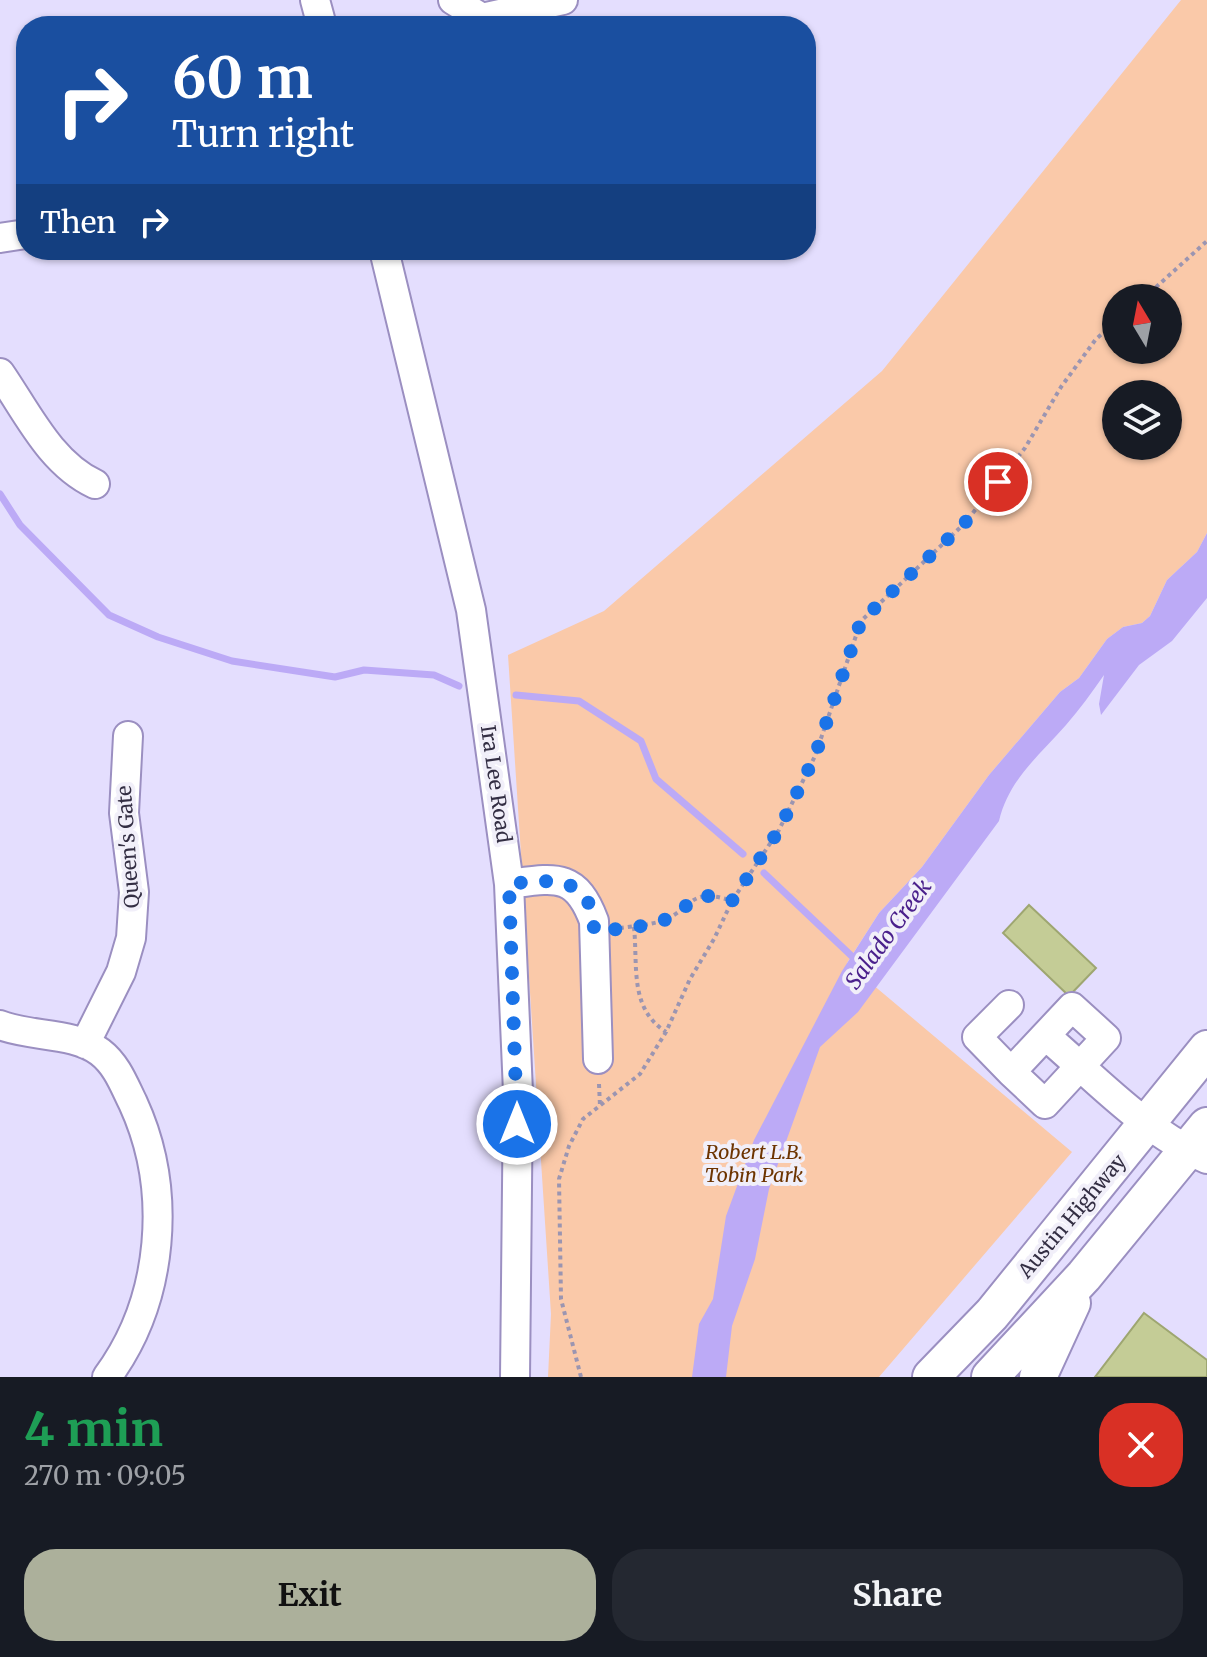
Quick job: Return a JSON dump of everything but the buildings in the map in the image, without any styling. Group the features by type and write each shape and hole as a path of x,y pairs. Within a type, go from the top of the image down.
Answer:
{"main road":[{"name":"Austin Highway","path":"931,1377 992,1314 1207,1049"},
{"path":"990,1377 1200,1145"},
{"path":"1038,1377 1084,1276"}],"street":[{"path":"453,0 479,16"},
{"path":"491,16 563,0"},
{"name":"Ira Lee Road","path":"386,260 471,610 509,884 518,1092 515,1377"},
{"path":"0,373 57,457 73,474 95,484"},
{"name":"Queen's Gate","path":"85,1044 121,972 131,938 134,892 124,813 128,736"},
{"path":"509,884 552,879 573,884 588,903 594,931 598,1059"},
{"path":"1009,1005 977,1037 1011,1072 1045,1104 1106,1038 1072,1007 1011,1072"},
{"path":"0,1025 85,1044 100,1052 119,1072 153,1156 157,1231 146,1300 123,1355 107,1377"},
{"path":"1046,1036 1150,1122 1200,1145"}],"path":[{"path":"1159,284 1207,241"},
{"path":"581,1377 561,1299 559,1179 569,1146 583,1119 640,1074 666,1032 690,979 732,901 779,830 815,756 861,621 964,524 1025,448 1061,387 1102,334"},
{"path":"594,931 664,920 695,897 718,896 732,901"},
{"path":"634,926 638,991 648,1020 666,1032"}],"green space":[{"name":"Robert L.B. Tobin Park","path":"1181,0 1207,0 1207,533 1197,552 1167,580 1150,616 1142,623 1123,627 1107,639 1079,678 1060,692 989,775 922,867 879,913 847,963 1072,1152 879,1377 548,1377 551,1314 508,655 604,611 882,371"}],"water":[{"name":"Salado Creek","path":"1207,533 1207,598 1172,641 1139,665 1101,715 1099,704 1104,675 1071,719 1017,780 999,821 858,1012 820,1047 769,1189 755,1259 732,1326 726,1377 692,1377 699,1324 713,1299 726,1216 754,1140 842,971 879,913 922,867 989,775 1060,692 1079,678 1107,639 1123,627 1142,623 1150,616 1167,580 1197,552"}],"waterway":[{"path":"0,494 20,525 109,615 158,637 232,661 335,677 364,670 434,675 459,686"},
{"path":"516,695 579,701 641,741 656,779 743,854"},
{"name":"Salado Creek","path":"764,873 858,962"}],"route":[{"path":"517,1124 509,884 552,879 573,884 588,903 594,931 664,920 695,897 718,896 732,901 779,830 815,756 861,621 964,524 998,482"}]}
